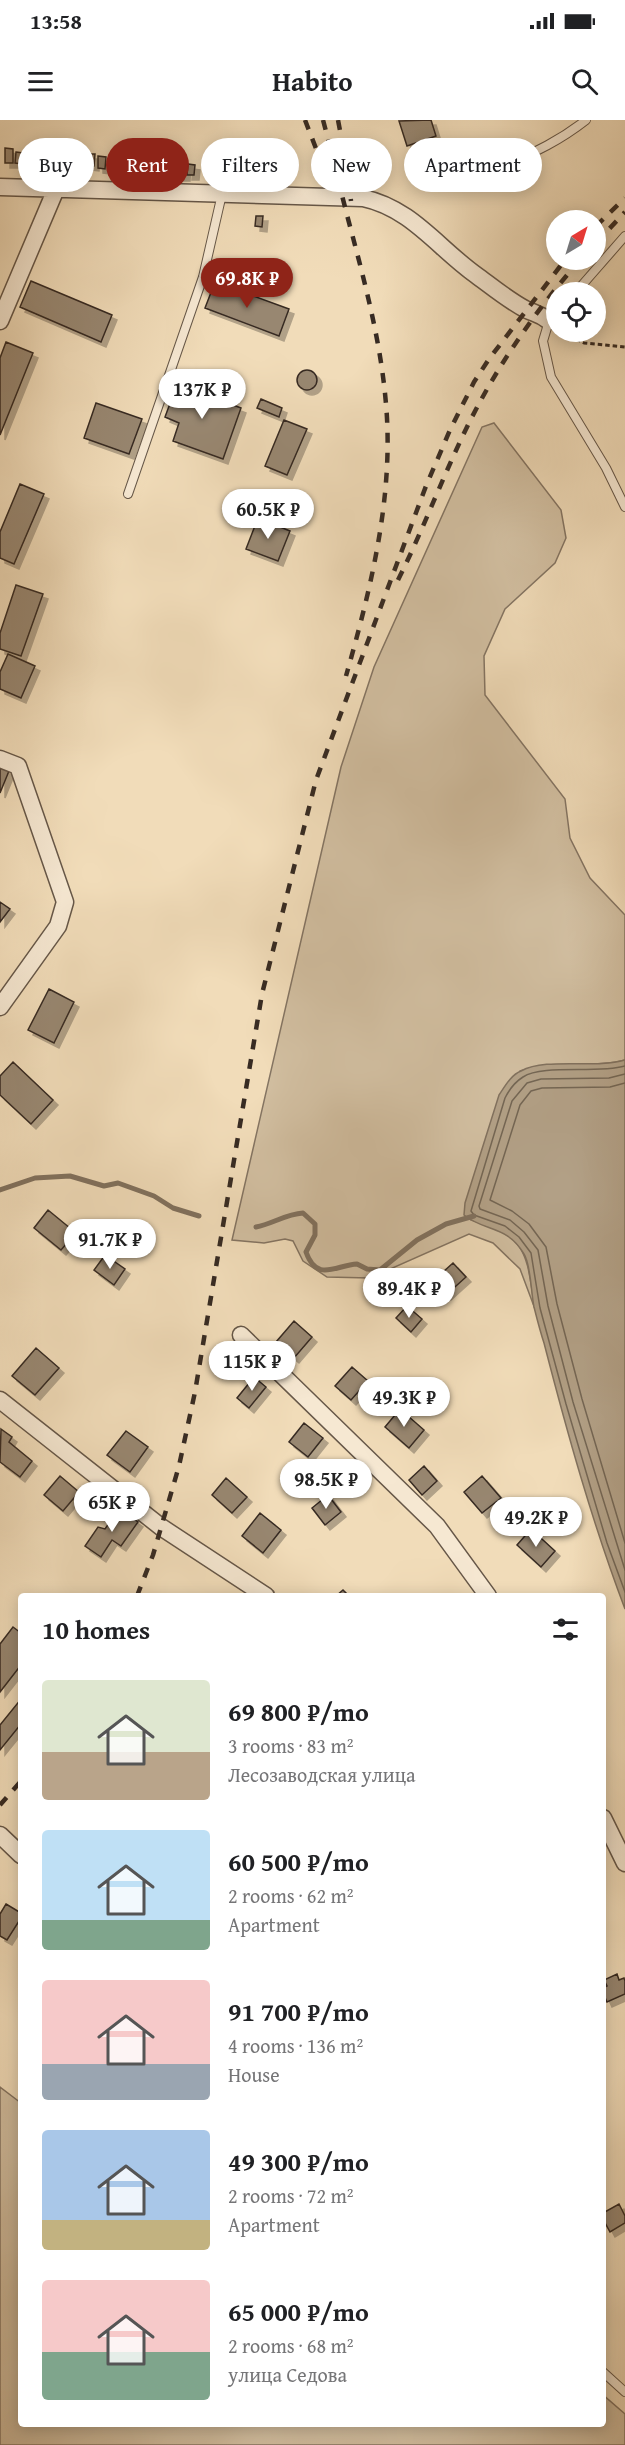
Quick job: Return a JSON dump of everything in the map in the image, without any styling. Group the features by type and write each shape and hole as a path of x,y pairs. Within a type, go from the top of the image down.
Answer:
{"street":[{"path":"0,187 18,188"},
{"path":"94,190 363,198 375,201 400,212 473,273 525,309 546,314"},
{"path":"0,321 55,192"},
{"path":"0,759 18,766 65,902 57,926 0,1007"},
{"path":"241,1335 437,1526 486,1593"},
{"path":"0,1400 162,1527 261,1593"},
{"path":"606,1824 625,1863"},
{"path":"0,1835 18,1852"}],"lane":[{"path":"542,147 573,131 586,120"},
{"path":"128,494 203,277 222,194"},
{"path":"585,282 625,236"},
{"path":"546,334 543,341 551,377 606,468 625,507"},
{"path":"606,2375 625,2392"}],"path":[{"path":"582,342 625,347"}],"shaded area":[{"path":"494,423 561,510 566,538 555,563 505,609 484,656 485,695 565,799 570,838 590,878 625,915 625,1060 599,1064 546,1066 520,1071 471,1220 505,1233 515,1241 522,1251 530,1275 535,1309 520,1269 493,1243 469,1234 370,1278 327,1277 303,1261 293,1241 285,1239 264,1243 232,1240 341,767 374,667 482,427"},
{"path":"0,2087 18,2101 18,2427 606,2427 606,2398 625,2414 625,2445 0,2445"}],"water":[{"path":"625,1060 625,1609 571,1443 534,1307 524,1254 503,1233 464,1215 465,1203 499,1095 511,1078 521,1071 544,1065 599,1064"}],"building":[{"path":"431,120 436,136 404,138 399,121"},
{"path":"5,148 13,149 13,163 5,163"},
{"path":"16,152 18,152 18,163 15,163"},
{"path":"98,156 106,157 105,169 98,168"},
{"path":"189,164 195,165 194,175 189,175"},
{"path":"256,216 263,216 262,227 255,226"},
{"path":"31,281 112,315 101,342 20,307"},
{"path":"215,282 289,309 279,336 205,308"},
{"path":"6,342 33,353 0,435 0,358"},
{"path":"307,370 314,373 317,380 314,387 307,390 300,387 297,380 300,373"},
{"path":"179,379 199,386 197,391 241,408 223,459 173,441 179,423 165,417"},
{"path":"261,399 282,408 279,417 257,408"},
{"path":"96,403 142,419 129,454 84,438"},
{"path":"284,420 307,429 287,475 265,466"},
{"path":"20,484 44,494 14,564 0,558 0,532"},
{"path":"258,518 290,531 278,561 246,549"},
{"path":"16,585 43,594 21,656 0,649 0,633"},
{"path":"8,654 35,666 21,698 0,689 0,672"},
{"path":"0,767 9,771 0,793"},
{"path":"0,902 10,909 0,922"},
{"path":"49,989 74,1002 54,1043 28,1030"},
{"path":"13,1062 53,1100 31,1124 0,1095 0,1076"},
{"path":"48,1210 76,1233 61,1250 34,1228"},
{"path":"105,1255 125,1269 114,1285 94,1270"},
{"path":"453,1263 466,1277 446,1295 433,1281"},
{"path":"407,1306 422,1319 411,1332 396,1318"},
{"path":"294,1321 312,1337 294,1358 276,1342"},
{"path":"36,1348 59,1368 35,1395 12,1376"},
{"path":"352,1367 368,1381 351,1400 335,1386"},
{"path":"254,1377 266,1387 249,1408 237,1398"},
{"path":"400,1409 424,1430 409,1448 385,1427"},
{"path":"304,1423 323,1438 308,1457 289,1442"},
{"path":"1,1429 12,1437 9,1442 32,1461 20,1477 0,1462"},
{"path":"126,1431 148,1447 130,1472 107,1455"},
{"path":"424,1466 437,1481 422,1495 409,1480"},
{"path":"60,1476 79,1492 63,1511 44,1495"},
{"path":"482,1476 501,1498 482,1513 464,1492"},
{"path":"226,1478 247,1497 232,1513 212,1495"},
{"path":"328,1495 341,1512 325,1525 312,1508"},
{"path":"119,1509 138,1522 121,1546 112,1540 101,1557 85,1546 98,1527 105,1529"},
{"path":"260,1513 281,1530 263,1553 242,1536"},
{"path":"531,1529 555,1551 541,1567 517,1545"},
{"path":"13,1627 18,1631 18,1669 0,1692 0,1644"},
{"path":"18,1703 18,1728 0,1750 0,1725"},
{"path":"6,1904 18,1911 18,1923 7,1940 0,1936 0,1914"},
{"path":"617,1974 619,1980 624,1978 625,1994 607,2002 606,1979"},
{"path":"619,2204 625,2216 625,2223 610,2232 606,2225 606,2211"}],"waterway":[{"path":"0,1190 35,1178 70,1176 104,1186 118,1183 154,1196 173,1208 199,1216"},
{"path":"256,1227 303,1213 315,1224 315,1235 306,1252 316,1267 328,1270 357,1264 367,1269 380,1270 417,1240 446,1224 474,1216"}],"railway":[{"path":"305,120 312,138"},
{"path":"323,120 377,338 384,382 388,438 387,473 378,542 372,576 346,676"},
{"path":"338,120 351,201"},
{"path":"606,216 625,198"},
{"path":"606,232 625,212"},
{"path":"138,1593 153,1555 179,1466 195,1392 262,994 316,780 426,486 450,430 474,382 489,359 557,270"},
{"path":"398,580 481,399 520,337 572,270"},
{"path":"0,1805 18,1784"}]}
